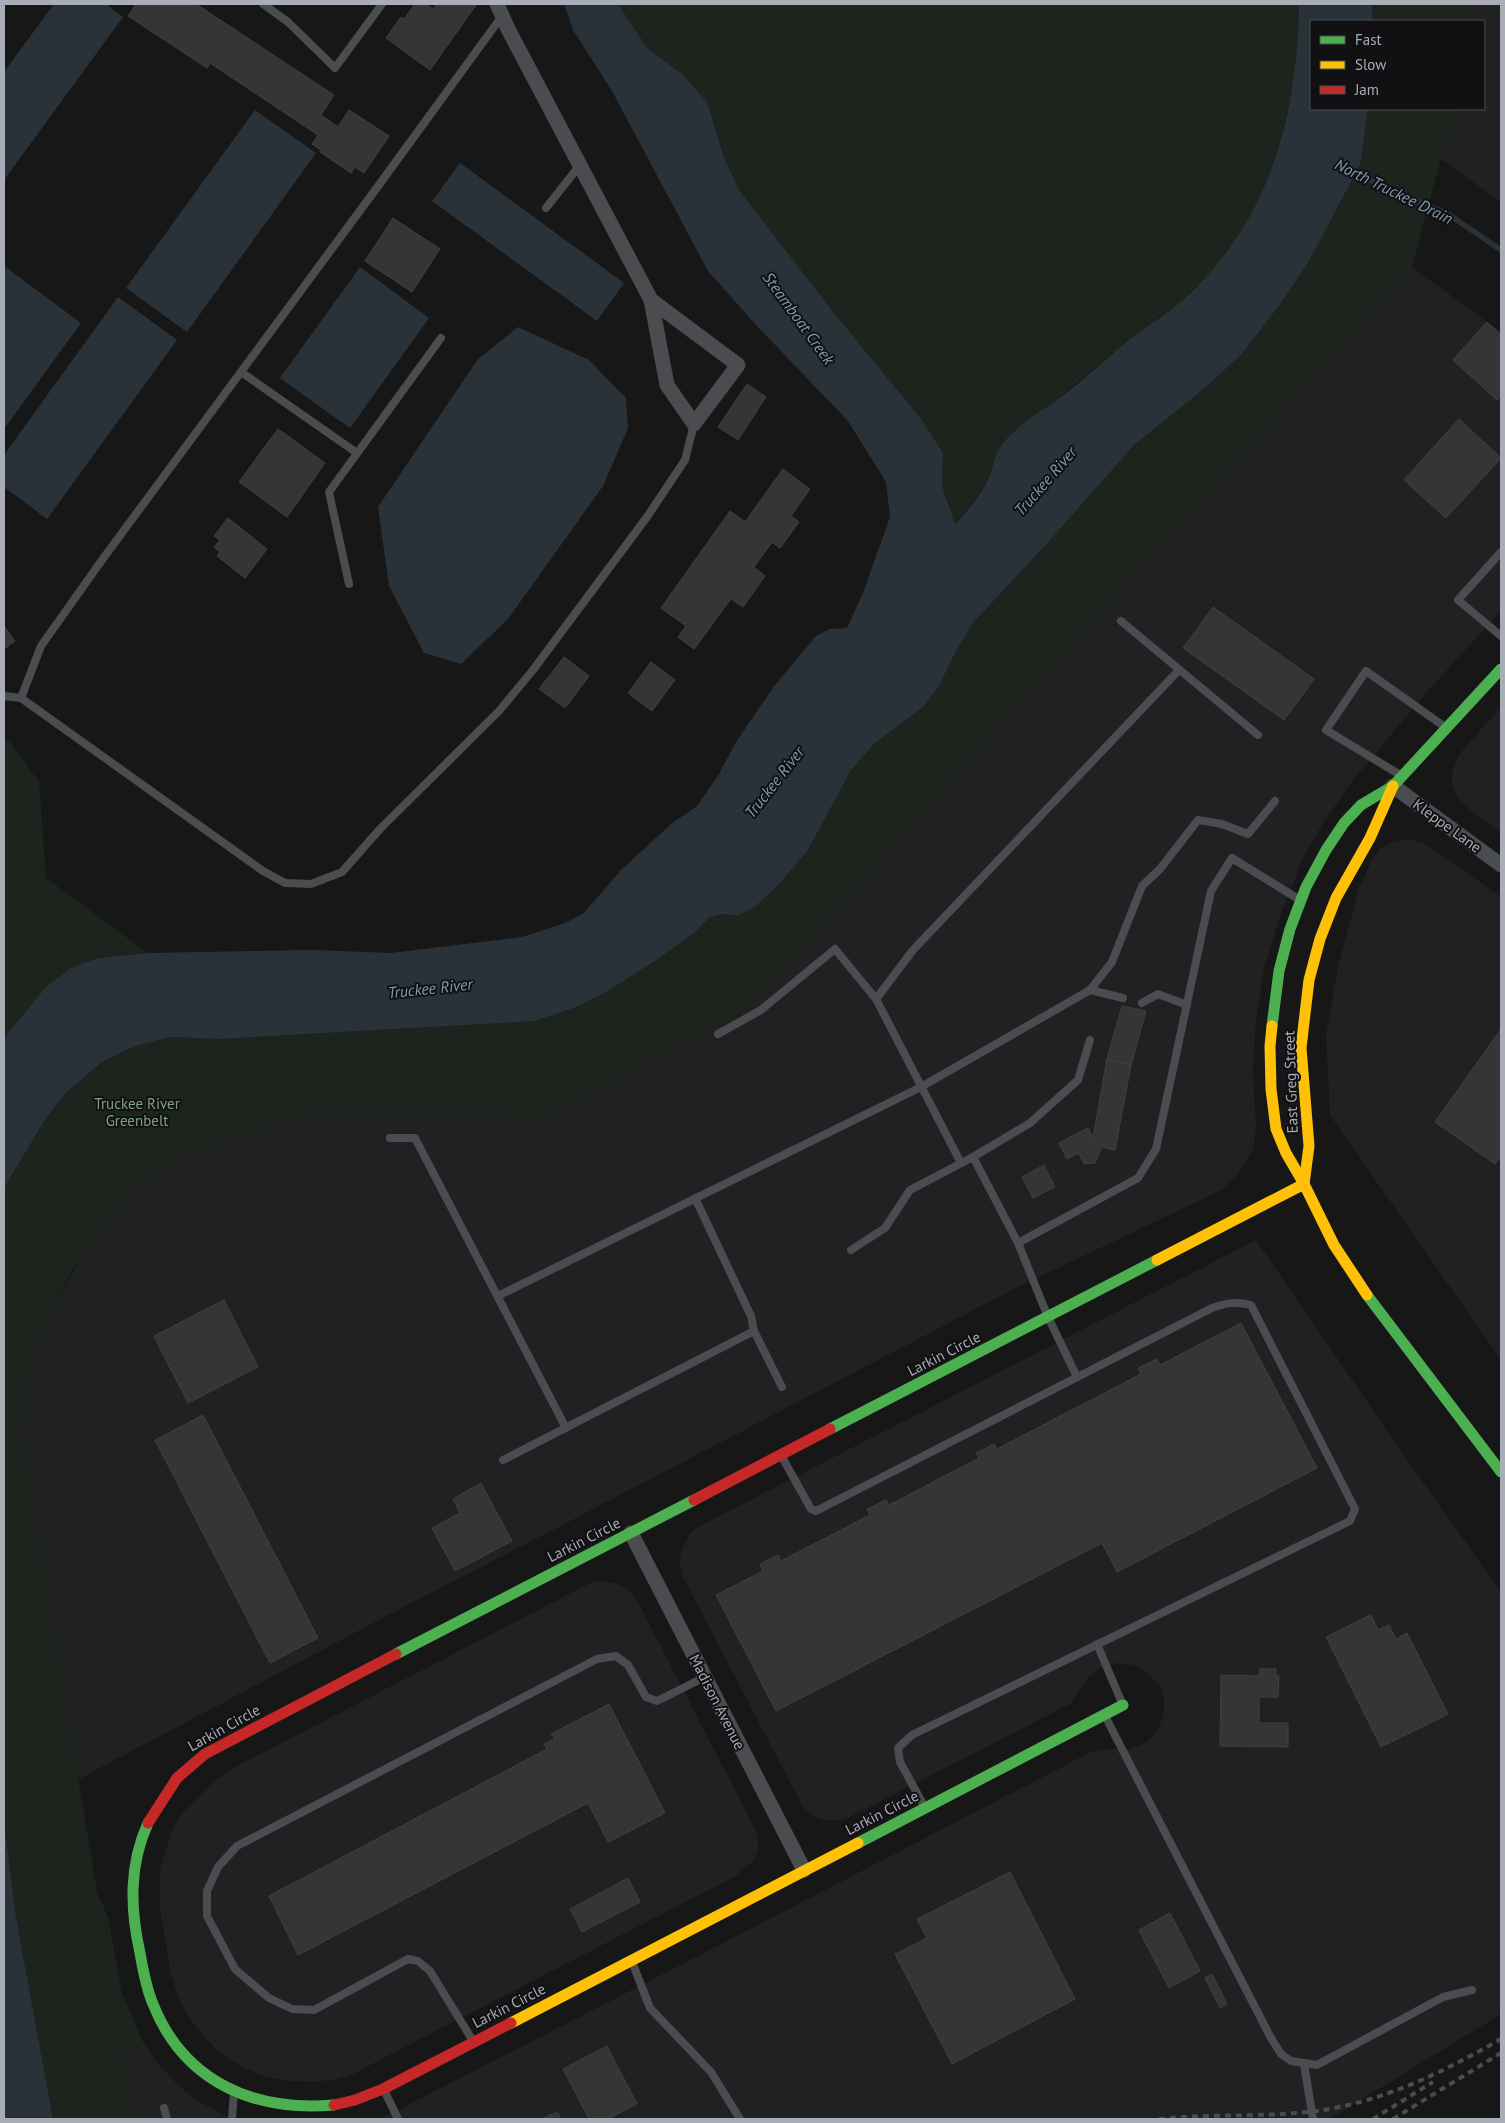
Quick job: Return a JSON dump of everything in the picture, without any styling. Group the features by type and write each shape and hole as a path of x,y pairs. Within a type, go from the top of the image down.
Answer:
{"street":[{"path":"499,10 651,300 667,385 694,424 738,365 651,300"},
{"name":"East Greg Street","path":"1501,669 1398,781 1361,805 1344,823 1326,850 1301,901 1290,929 1279,972 1270,1046 1271,1089 1276,1129 1317,1214 1352,1275 1501,1472"},
{"name":"East Greg Street","path":"1304,1184 1309,1146 1301,1048 1309,980 1320,938 1336,898 1370,838 1398,781"},
{"name":"Kleppe Lane","path":"1398,781 1501,865"},
{"name":"Larkin Circle","path":"1123,1705 383,2090 352,2102 295,2108 261,2102 234,2092 204,2074 189,2060 164,2027 148,1993 131,1899 132,1871 139,1840 152,1811 191,1763 218,1746 1304,1184"},
{"name":"Madison Avenue","path":"631,1533 804,1870"}],"lane":[{"path":"263,4 288,22 334,68 382,4"},
{"path":"21,698 41,646 241,372 499,10"},
{"path":"546,208 580,165"},
{"path":"349,584 329,492 441,338"},
{"path":"241,372 357,453"},
{"path":"4,696 21,698 263,871 285,883 311,884 342,872 387,822 499,711 533,670 647,517 685,460 694,424"},
{"path":"1501,552 1458,600 1501,636"},
{"path":"1121,621 1258,734"},
{"path":"876,999 913,950 1179,670"},
{"path":"1398,781 1326,730 1366,671 1447,728"},
{"path":"498,1296 921,1086 1090,990 1112,962 1142,886 1160,868 1198,820 1222,824 1248,834 1274,801"},
{"path":"1018,1243 1138,1178 1156,1149 1211,891 1232,858 1301,901"},
{"path":"718,1034 761,1010 835,949 876,999 961,1162"},
{"path":"1090,990 1123,998"},
{"path":"1142,1003 1158,994 1187,1005"},
{"path":"851,1250 885,1228 910,1190 1030,1123 1078,1080 1090,1040"},
{"path":"390,1138 415,1138 566,1428"},
{"path":"972,1156 1018,1243 1048,1317 1077,1378"},
{"path":"695,1198 751,1316 754,1331 782,1387"},
{"path":"781,1455 811,1509 816,1511 1212,1308 1225,1303 1238,1302 1251,1305 1354,1509 1350,1521 912,1735 898,1748 900,1762 925,1808"},
{"path":"503,1460 754,1331"},
{"path":"1097,1644 1123,1705"},
{"path":"474,2042 430,1971 418,1961 408,1959 314,2010 292,2009 269,1998 235,1969 207,1916 207,1891 218,1867 237,1846 597,1658 616,1656 628,1665 646,1697 657,1701 704,1677"},
{"path":"1105,1715 1271,2038 1281,2054 1291,2061 1317,2065 1443,1997 1472,1990"},
{"path":"632,1960 650,2008 711,2072 740,2119"},
{"path":"1304,2064 1313,2119"},
{"path":"383,2090 398,2119"},
{"path":"232,2119 234,2092"},
{"path":"164,2108 167,2119"}],"shaded area":[{"path":"1473,4 1501,4 1501,202 1441,159 1458,110 1485,110 1485,20 1471,20"},
{"path":"1412,267 1501,332 1501,611 1426,693 1353,780 1322,825 1304,856 1281,914 1264,969 1256,1019 1253,1069 1256,1129 1253,1150 1239,1173 1222,1190 1014,1289 413,1602 77,1780 21,1437 26,1389 38,1343 51,1310 87,1247 112,1214 139,1186 180,1158 302,1115 494,1112 533,1122 1112,599"},
{"path":"1501,707 1501,833 1470,810 1459,799 1452,787 1452,773 1455,762 1462,751"},
{"path":"1408,839 1423,843 1436,851 1501,897 1501,1360 1330,1115 1326,1036 1338,966 1360,886 1371,862 1380,849 1395,841"},
{"path":"1256,1240 1410,1464 1501,1592 1501,2014 1330,2119 377,2119 696,1957 1089,1753 1105,1749 1129,1749 1147,1742 1157,1731 1163,1717 1164,1699 1160,1686 1148,1674 1133,1665 1117,1663 1100,1668 1088,1678 1070,1704 844,1820 830,1821 813,1816 803,1807 683,1577 679,1563 682,1549 689,1535 698,1527"},
{"path":"602,1581 616,1583 627,1589 639,1604 753,1825 758,1837 758,1850 754,1860 734,1877 353,2074 337,2079 313,2082 287,2081 263,2076 242,2067 220,2053 190,2019 179,1998 171,1975 160,1908 160,1869 173,1827 184,1811 214,1781 235,1767 590,1583"},
{"path":"144,2044 158,2064 196,2100 232,2119 135,2119 122,2050"}],"green space":[{"path":"618,4 1299,4 1298,41 1294,83 1278,153 1258,204 1217,266 1182,301 1132,337 1001,446 987,480 955,524 942,486 943,453 922,420 834,313 739,190 723,155"},
{"path":"1372,4 1473,4 1471,20 1373,20"},
{"name":"Truckee River Greenbelt","path":"1368,110 1458,110 1441,159 1412,267 1112,599 749,1009 533,1122 494,1112 302,1115 180,1158 139,1186 112,1214 87,1247 51,1310 38,1343 26,1389 21,1437 97,1892 108,1917 122,1993 144,2044 122,2050 135,2119 53,2119 16,1917 4,1823 4,1188 46,1118 66,1093 102,1062 135,1046 170,1037 219,1039 535,1021 574,1008 608,991 694,933 710,917 723,914 737,916 756,906 781,882 808,850 851,770 874,744 923,706 940,684 956,651 973,623 1052,538 1134,445 1205,388 1242,354 1281,303 1308,263 1360,165"},
{"path":"4,740 10,742 39,782 46,878 148,953 98,958 45,988 4,1038"}],"water":[{"path":"54,4 106,4 123,17 4,180 4,72"},
{"path":"564,4 618,4 648,49 682,74 707,102 723,155 739,190 834,313 922,420 943,453 942,486 955,524 973,504 984,487 999,450 1007,438 1024,423 1071,389 1131,338 1183,300 1213,269 1238,236 1257,202 1273,165 1284,127 1292,87 1297,46 1299,4 1372,4 1373,20 1310,20 1310,110 1368,110 1360,165 1308,263 1281,303 1242,354 1205,388 1134,445 1052,538 973,623 956,651 940,684 923,707 874,744 851,770 808,850 781,882 756,906 737,916 723,914 710,917 694,933 608,991 574,1008 535,1021 219,1039 170,1037 135,1046 102,1062 66,1093 46,1118 4,1188 4,1038 45,988 71,968 98,958 148,953 314,950 391,953 522,937 565,923 583,914 621,870 671,824 697,806 719,774 736,742 775,685 816,636 830,629 847,628 863,593 890,517 886,482 848,421 758,327 708,271 612,91 573,30"},
{"path":"255,110 316,153 187,332 126,288"},
{"path":"460,163 624,283 597,321 432,201"},
{"path":"4,266 81,323 4,429"},
{"path":"360,267 429,318 350,428 280,378"},
{"path":"118,297 177,340 47,519 4,487 4,455"},
{"path":"518,327 589,360 626,398 628,428 603,486 508,619 461,664 424,653 389,586 378,507 478,359"},
{"path":"4,1823 16,1917 53,2119 4,2119"}],"building":[{"path":"136,4 196,4 334,95 321,115 338,127 349,110 389,136 364,173 355,167 351,173 320,152 321,150 312,144 318,135 210,63 207,68 128,16"},
{"path":"415,4 426,4 433,9 437,4 476,5 430,70 386,38 401,17 404,19"},
{"path":"393,218 440,249 412,292 365,261"},
{"path":"1487,322 1501,335 1501,395 1497,400 1453,360"},
{"path":"747,384 766,397 738,440 718,427"},
{"path":"1459,419 1501,458 1446,518 1404,480"},
{"path":"278,429 325,463 287,517 239,482"},
{"path":"783,469 810,489 791,516 799,522 780,548 772,542 754,567 765,576 743,607 731,599 694,649 678,637 686,626 661,608 730,511 745,522"},
{"path":"228,518 267,549 245,578 217,556 220,552 214,547 220,540 214,536"},
{"path":"1213,607 1314,679 1284,720 1183,648"},
{"path":"4,626 15,641 4,649"},
{"path":"564,657 589,676 565,708 539,689"},
{"path":"651,662 675,680 652,711 628,693"},
{"path":"1122,1006 1146,1011 1131,1065 1107,1059"},
{"path":"1501,1029 1501,1155 1495,1164 1435,1122"},
{"path":"1107,1059 1131,1065 1115,1150 1102,1147 1095,1163 1084,1164 1079,1153 1067,1159 1059,1143 1088,1128 1093,1138"},
{"path":"1044,1165 1055,1187 1033,1198 1022,1177"},
{"path":"224,1300 258,1367 188,1403 154,1336"},
{"path":"1241,1323 1317,1468 1117,1572 1102,1543 776,1711 716,1595 763,1571 760,1564 778,1555 781,1561 870,1515 867,1509 886,1500 889,1505 979,1458 976,1453 994,1444 997,1449 1141,1374 1138,1368 1157,1359 1160,1365"},
{"path":"203,1415 318,1638 270,1663 155,1440"},
{"path":"481,1483 512,1541 455,1571 432,1528 460,1513 453,1499"},
{"path":"1371,1615 1378,1630 1389,1625 1396,1639 1407,1633 1448,1714 1381,1747 1326,1637"},
{"path":"1260,1669 1276,1669 1276,1676 1279,1676 1278,1697 1259,1697 1259,1723 1288,1723 1288,1747 1220,1746 1221,1675 1259,1676"},
{"path":"609,1704 665,1813 608,1842 588,1803 298,1955 269,1896 547,1749 544,1744 555,1739 551,1734"},
{"path":"1010,1872 1075,1999 952,2064 895,1954 927,1938 917,1919"},
{"path":"628,1878 640,1902 582,1932 570,1909"},
{"path":"1170,1913 1200,1971 1169,1988 1139,1930"},
{"path":"1212,1974 1227,2004 1220,2008 1205,1978"},
{"path":"607,2046 637,2104 608,2119 589,2119 563,2069"},
{"path":"557,2112 561,2119 542,2119"}],"waterway":[{"name":"North Truckee Drain","path":"1349,170 1448,214 1501,250"}],"railway":[{"path":"1159,2119 1296,2113 1351,2105 1402,2088 1452,2065 1501,2039"},
{"path":"1393,2119 1501,2053"},
{"path":"1373,2119 1433,2082"}],"traffic: fast":[{"path":"1272,1026 1279,971 1290,929 1306,887 1326,850 1344,823 1361,805 1393,786 1501,669"},
{"path":"830,1429 1157,1260"},
{"path":"1367,1295 1501,1472"},
{"path":"396,1654 694,1500"},
{"path":"858,1843 1123,1705"},
{"path":"148,1823 137,1855 134,1871 134,1920 147,1985 153,2004 166,2031 183,2054 203,2072 225,2086 250,2097 276,2103 305,2106 334,2105"}],"traffic: slow":[{"path":"1304,1184 1309,1146 1301,1048 1309,980 1320,939 1336,898 1370,838 1393,786"},
{"path":"1272,1026 1270,1046 1271,1089 1276,1129 1286,1153 1304,1184 1334,1245 1367,1295"},
{"path":"1157,1260 1304,1184"},
{"path":"511,2023 858,1843"}],"traffic: jam":[{"path":"694,1500 830,1429"},
{"path":"148,1823 177,1778 205,1754 396,1654"},
{"path":"334,2105 355,2100 383,2089 511,2023"}],"water label":[{"name":"Steamboat Creek","path":"799,318"},
{"name":"Truckee River","path":"1045,481"},
{"name":"Truckee River","path":"774,782"},
{"name":"Truckee River","path":"430,988"}]}
